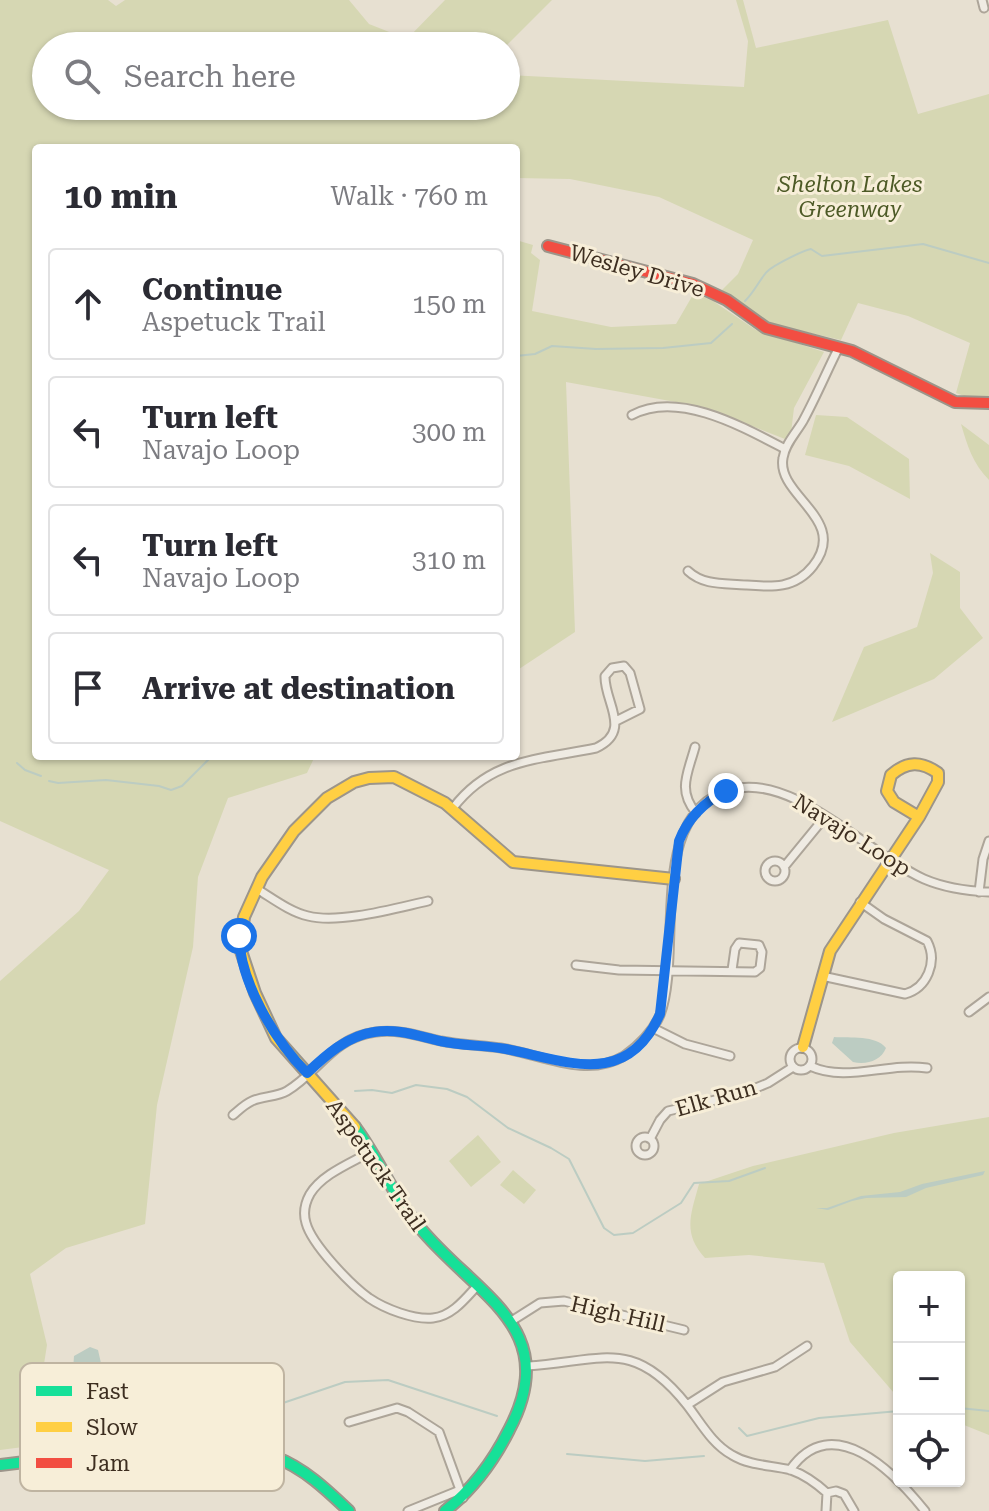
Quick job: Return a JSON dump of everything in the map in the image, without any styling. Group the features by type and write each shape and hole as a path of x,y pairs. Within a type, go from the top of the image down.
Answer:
{"street":[{"name":"Wesley Drive","path":"548,246 693,284 727,300 766,328 852,351 955,402 989,403"},
{"path":"688,571 704,581 777,587 789,584 818,559 822,533 812,510 786,479 782,460 838,349"},
{"path":"632,415 651,408 703,412 722,417 785,449"},
{"path":"453,808 471,787 488,774 532,760 600,746 609,739 616,721 604,680 609,670 624,666 630,673 640,709 616,721"},
{"path":"695,747 684,789 685,799 696,813"},
{"path":"803,1047 830,951 919,817 938,782 938,773 924,764 904,764 892,774 888,791 890,798 919,817"},
{"name":"Aspetuck Trail","path":"528,1366 518,1335 510,1322 420,1230 348,1117 284,1050 257,998 242,956 239,936 242,923 257,889 292,833 320,803 338,789 380,776 395,776 453,808 488,843 513,862 674,879"},
{"name":"Navajo Loop","path":"233,1115 252,1101 286,1092 339,1046 374,1032 405,1032 440,1041 501,1048 588,1066 605,1064 623,1056 653,1028 664,1001 679,841 707,801 726,791 760,786 792,797 889,860 925,879 952,888 989,892"},
{"path":"784,867 825,817"},
{"path":"979,892 983,859 989,841"},
{"path":"257,889 311,917 373,913 428,901"},
{"path":"822,976 905,994 924,982 933,958 927,941 884,919 860,902"},
{"path":"576,965 619,970 755,972 760,968 762,952 759,945 739,943 732,970"},
{"path":"969,1012 989,997"},
{"path":"653,1028 696,1048 730,1056"},
{"path":"803,1047 811,1053 810,1066"},
{"path":"803,1047 792,1052 789,1058 793,1067 801,1070 810,1066 839,1074 905,1067 927,1068"},
{"name":"Elk Run","path":"650,1139 668,1111 741,1094 768,1083 793,1067"},
{"path":"370,1152 325,1178 309,1196 305,1220 318,1243 370,1299 416,1316 441,1316 455,1308 477,1286"},
{"name":"High Hill","path":"510,1322 540,1303 564,1301 684,1330"},
{"path":"687,1405 723,1382 775,1367 807,1346"},
{"path":"445,1511 473,1485 499,1449 517,1415 528,1366 600,1357 635,1362 660,1375 715,1442 729,1454 747,1462 790,1470 827,1493 840,1492 854,1511"},
{"path":"349,1422 397,1408 439,1432 460,1494"},
{"path":"790,1470 801,1456 816,1447 841,1443 868,1457 902,1485 925,1511"},
{"path":"284,1461 302,1471 349,1511"},
{"path":"0,1465 20,1463"},
{"path":"826,1511 827,1493"},
{"path":"408,1511 460,1494"}],"green space":[{"name":"Shelton Lakes Greenway","path":"0,0 108,0 116,6 125,0 349,0 369,24 389,32 32,32 32,120 520,120 520,76 744,87 748,41 736,0 743,0 756,48 888,20 918,114 989,94 989,398 956,393 970,343 908,316 858,303 841,340 767,323 722,290 738,274 753,240 659,197 570,179 520,178 520,144 32,144 32,760 313,760 307,773 228,798 198,877 193,947 157,1105 145,1224 66,1248 30,1274 47,1345 44,1363 20,1363 20,1447 0,1450 0,981 79,911 109,870 0,821"},
{"name":"Shelton Lakes Greenway","path":"445,0 552,0 520,32 414,32"},
{"path":"520,241 533,245 531,253 540,260 532,311 611,327 676,324 694,293 713,301 756,330 824,352 794,408 790,441 703,407 566,382 575,632 520,668"},
{"path":"816,415 847,417 909,459 910,499 849,466 805,455"},
{"path":"961,424 989,445 989,480 968,447"},
{"path":"930,553 960,572 960,608 983,638 934,679 832,722 864,647 917,627 933,573"},
{"path":"989,1117 989,1435 965,1425 965,1271 893,1271 893,1392 850,1342 824,1263 749,1255 705,1258 693,1240 690,1223 699,1184 753,1166 894,1133"},
{"path":"478,1135 501,1162 471,1187 449,1161"},
{"path":"513,1170 536,1190 524,1204 500,1185"}],"shaded area":[{"path":"834,1037 869,1039 886,1048 881,1056 872,1061 853,1062 832,1043"},
{"path":"985,1171 983,1175 926,1188 906,1197 866,1198 828,1210 816,1208 827,1208 861,1196 900,1192 922,1184"},
{"path":"90,1347 98,1350 101,1363 74,1363 74,1356"}],"waterway":[{"path":"745,301 768,271 811,249 822,256 923,244 989,263"},
{"path":"520,356 535,354 552,346 663,348 711,343 732,324"},
{"path":"49,781 106,780 171,790 182,786 208,760"},
{"path":"17,763 41,776"},
{"path":"355,1091 392,1093 416,1085 447,1089 467,1097 508,1128 569,1159 604,1228 614,1235 633,1233 681,1203 694,1183 729,1181 765,1168"},
{"path":"284,1403 345,1382 388,1380 497,1416"},
{"path":"965,1409 989,1411"},
{"path":"739,1428 747,1436 819,1418 893,1412"},
{"path":"567,1454 645,1461 704,1456"}],"traffic: fast":[{"path":"355,1127 411,1217 443,1253 488,1295 520,1339 526,1365 523,1395 509,1430 489,1464 445,1511"},
{"path":"284,1461 305,1473 349,1511"},
{"path":"0,1465 20,1463"}],"traffic: slow":[{"path":"803,1047 830,951 919,817 938,782 938,773 914,764 891,775 887,791 894,802 919,817"},
{"path":"355,1127 276,1038 255,993 240,948 244,917 262,877 294,831 327,798 354,782 394,777 445,803 513,862 674,879"}],"traffic: jam":[{"path":"548,246 693,284 727,300 766,328 852,351 955,402 989,403"}],"route":[{"path":"239,936 247,973 266,1019 284,1050 307,1073 352,1039 389,1031 461,1045 501,1048 570,1064 605,1064 637,1046 653,1028 660,1014 664,1001 679,841 700,808 726,791"}]}
